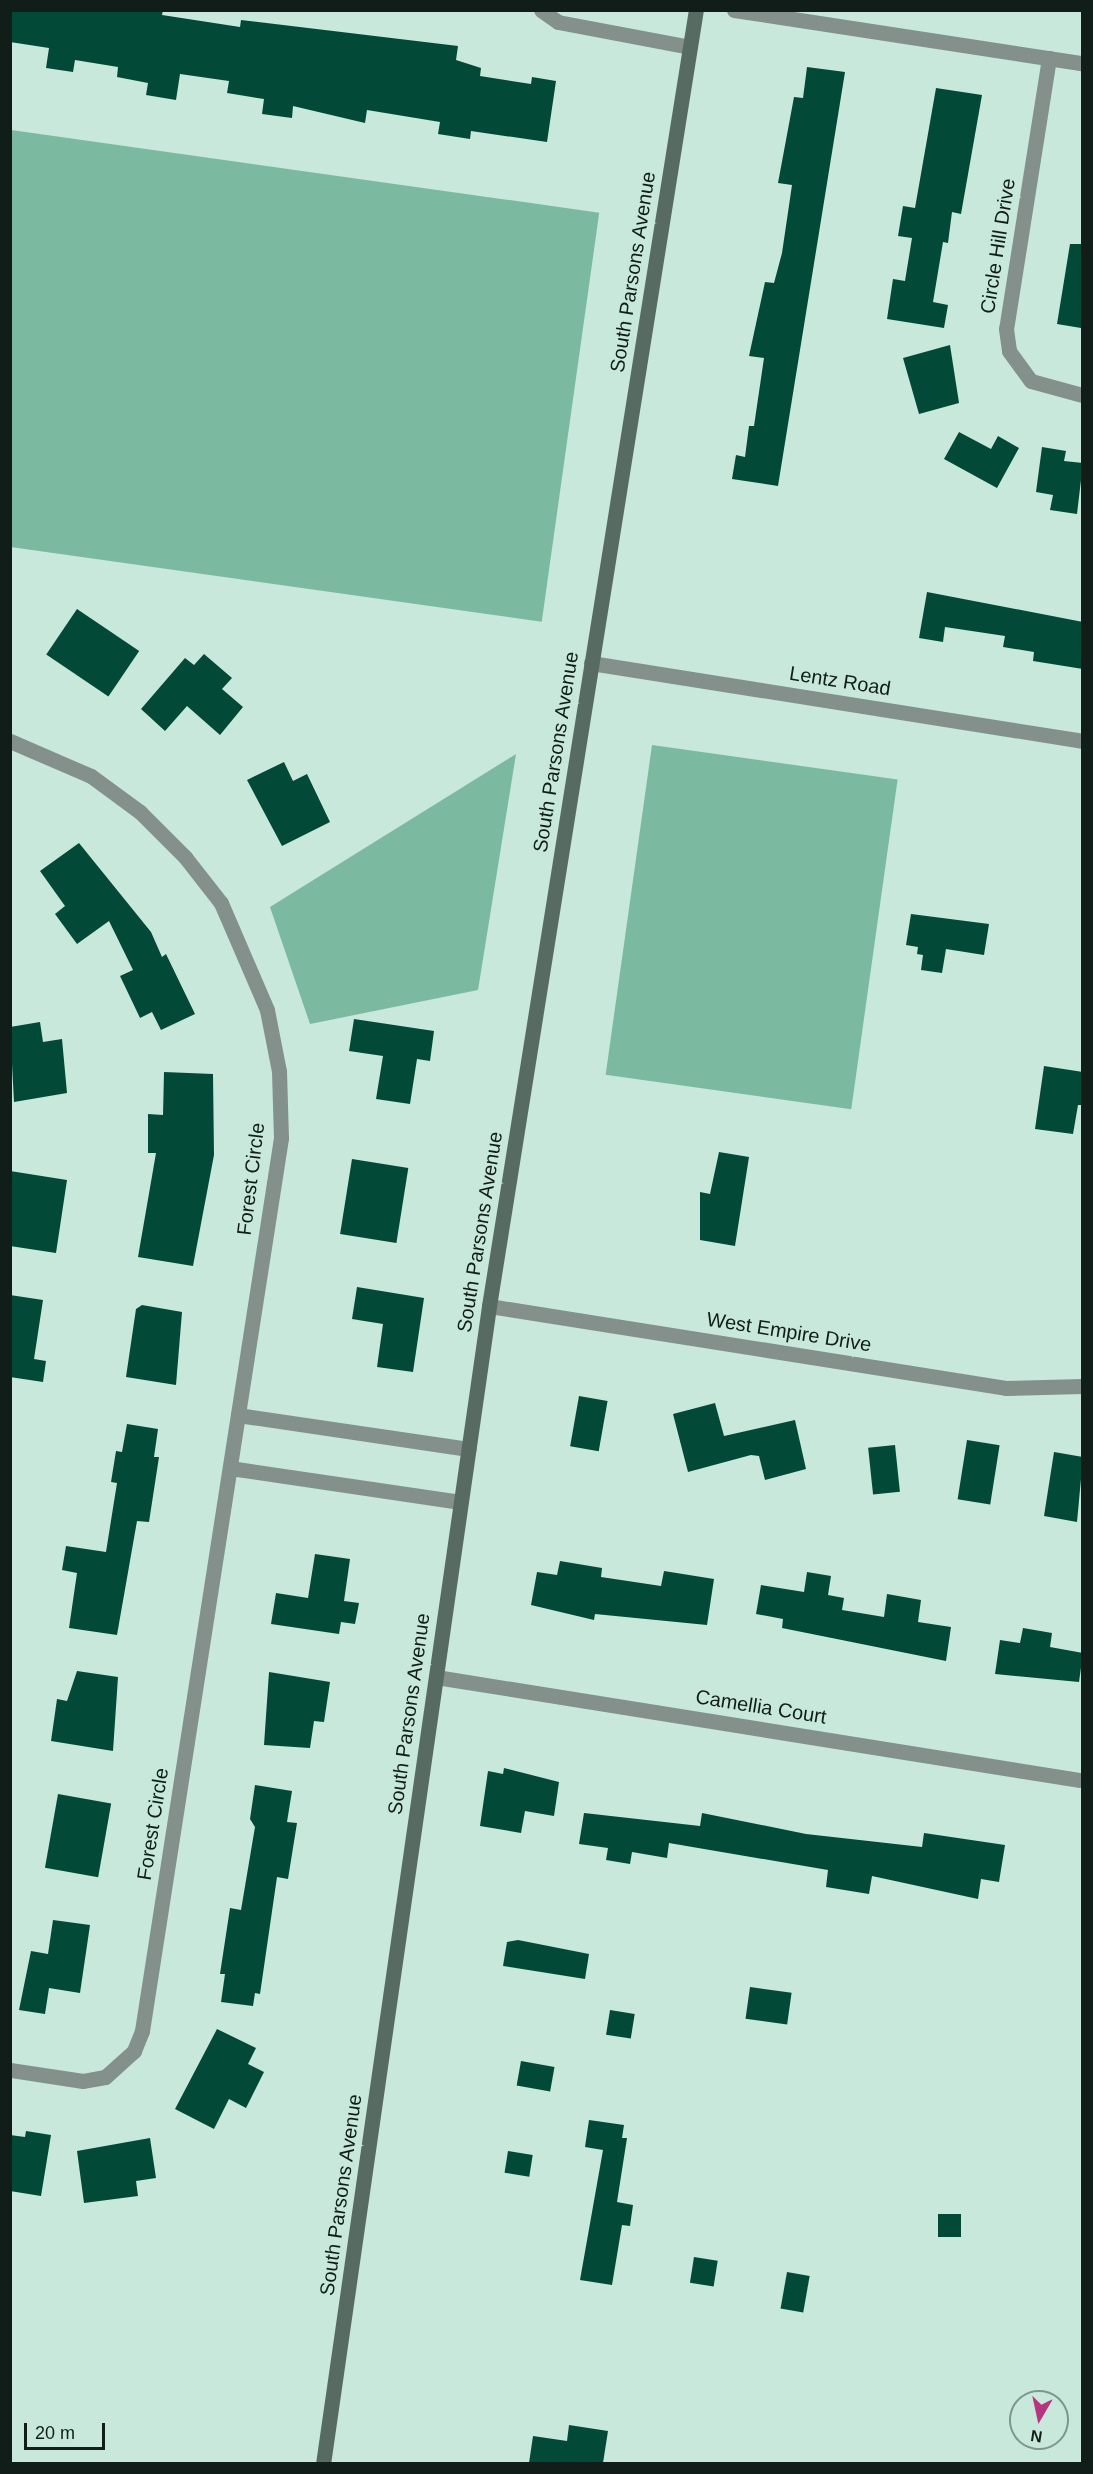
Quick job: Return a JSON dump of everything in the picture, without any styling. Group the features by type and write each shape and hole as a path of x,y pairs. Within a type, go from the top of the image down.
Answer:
{"main road":[{"name":"South Parsons Avenue","path":"323,2463 489,1306 696,10"}],"street":[{"path":"541,10 558,22 690,47"},
{"path":"734,10 1083,63"},
{"name":"Circle Hill Drive","path":"1049,58 1006,329 1009,351 1031,381 1083,395"},
{"name":"Lentz Road","path":"591,663 1083,741"},
{"name":"Forest Circle","path":"10,741 91,776 185,857 220,903 267,1010 279,1071 281,1138 142,2031 134,2051 105,2077 83,2081 10,2070"},
{"name":"West Empire Drive","path":"489,1306 1006,1388 1083,1386"},
{"path":"238,1415 469,1449"},
{"path":"230,1468 461,1502"},
{"name":"Camellia Court","path":"436,1677 1080,1780"}],"shaded area":[{"path":"11,130 599,213 542,622 10,547"},
{"path":"652,745 898,780 851,1109 606,1075"},
{"path":"516,754 478,990 310,1024 270,907"}],"building":[{"path":"10,10 163,10 162,15 240,27 241,20 458,46 456,60 481,68 480,76 531,84 532,77 556,81 547,142 471,131 470,139 438,134 440,122 367,110 365,123 293,106 292,118 262,114 264,99 227,93 229,81 180,74 176,100 146,95 148,83 117,77 118,67 75,60 73,72 46,68 49,48 10,42"},
{"path":"807,67 845,72 778,486 732,479 736,455 745,457 749,426 754,426 764,358 749,356 765,282 774,283 782,253 792,185 778,183 794,97 803,98"},
{"path":"936,88 982,95 961,214 952,212 948,243 943,242 933,302 948,305 944,328 887,319 893,279 905,281 912,238 898,236 903,206 915,208"},
{"path":"1070,244 1083,244 1081,328 1057,324"},
{"path":"950,345 959,403 919,414 903,358"},
{"path":"959,432 991,449 998,436 1019,448 997,488 944,459"},
{"path":"1042,447 1066,451 1064,461 1083,463 1077,514 1050,510 1053,495 1036,492"},
{"path":"927,592 1083,622 1083,669 1033,661 1034,652 1003,647 1005,636 945,627 943,642 919,638"},
{"path":"77,609 139,651 108,697 46,655"},
{"path":"204,654 232,678 222,689 243,707 220,735 187,706 165,731 141,709 185,658 194,665"},
{"path":"284,762 293,781 307,774 330,822 282,846 247,780"},
{"path":"79,843 151,932 162,957 166,954 195,1014 161,1030 152,1012 140,1018 120,976 133,970 109,921 77,944 55,914 65,906 40,871"},
{"path":"911,914 989,924 984,955 946,949 942,973 921,970 923,955 917,954 918,947 906,945"},
{"path":"354,1019 434,1031 430,1061 417,1059 410,1104 376,1099 383,1056 349,1051"},
{"path":"40,1022 43,1042 62,1039 67,1093 14,1102 10,1027"},
{"path":"1044,1066 1083,1072 1083,1105 1078,1105 1073,1134 1035,1129"},
{"path":"164,1072 213,1074 214,1155 193,1266 138,1257 156,1153 148,1153 148,1114 163,1115"},
{"path":"719,1152 749,1157 735,1246 700,1240 700,1192 710,1194"},
{"path":"352,1159 408,1168 396,1243 340,1234"},
{"path":"10,1171 67,1180 56,1253 10,1246"},
{"path":"357,1287 424,1298 413,1372 377,1367 383,1324 352,1319"},
{"path":"10,1295 43,1300 34,1359 46,1361 43,1382 10,1377"},
{"path":"142,1305 182,1312 176,1385 126,1377 136,1309"},
{"path":"579,1396 608,1401 599,1451 570,1446"},
{"path":"715,1403 724,1436 795,1420 806,1469 765,1480 759,1456 751,1455 688,1472 673,1414"},
{"path":"127,1424 158,1429 154,1457 159,1457 149,1522 137,1521 117,1635 69,1628 77,1573 62,1570 66,1546 106,1552 117,1483 111,1482 116,1451 122,1452"},
{"path":"967,1440 1000,1445 990,1504 958,1499"},
{"path":"895,1445 900,1492 873,1495 868,1448"},
{"path":"1054,1452 1083,1457 1077,1522 1044,1516"},
{"path":"315,1554 350,1559 344,1601 359,1603 355,1624 341,1622 339,1634 271,1624 276,1593 308,1598"},
{"path":"560,1561 602,1568 601,1577 661,1586 664,1571 714,1579 707,1625 595,1614 594,1620 531,1605 537,1572 557,1575"},
{"path":"807,1572 831,1576 828,1595 844,1598 842,1610 884,1617 887,1594 921,1600 918,1622 951,1627 946,1661 782,1628 783,1619 756,1614 761,1585 804,1592"},
{"path":"1023,1628 1052,1633 1050,1647 1083,1653 1079,1682 995,1674 1000,1640 1020,1643"},
{"path":"77,1671 118,1677 113,1751 51,1741 57,1699 67,1701"},
{"path":"269,1672 330,1682 324,1722 314,1721 310,1748 264,1745"},
{"path":"504,1768 559,1782 554,1816 525,1811 521,1833 480,1826 488,1771 503,1774"},
{"path":"255,1785 292,1791 287,1822 297,1823 288,1879 277,1877 260,1994 255,1993 253,2006 221,2002 225,1974 220,1974 230,1908 241,1910 255,1827 250,1819"},
{"path":"58,1794 111,1803 98,1877 45,1868"},
{"path":"584,1813 700,1826 702,1813 806,1834 922,1847 924,1833 1005,1845 999,1882 981,1879 978,1899 872,1876 869,1894 826,1887 828,1870 669,1843 667,1858 632,1852 630,1864 606,1860 608,1848 579,1844"},
{"path":"53,1920 90,1925 80,1993 49,1988 45,2014 19,2010 31,1951 48,1954"},
{"path":"518,1940 589,1954 585,1979 503,1966 507,1942"},
{"path":"750,1987 792,1993 787,2025 746,2019"},
{"path":"610,2010 635,2014 631,2039 606,2035"},
{"path":"217,2029 256,2048 248,2064 264,2072 246,2108 229,2099 214,2129 175,2109"},
{"path":"521,2061 554,2067 550,2092 517,2086"},
{"path":"589,2120 624,2125 622,2138 627,2138 617,2202 633,2205 630,2226 622,2225 612,2285 580,2280 603,2150 585,2147"},
{"path":"26,2131 51,2135 41,2196 10,2191 10,2135 25,2137"},
{"path":"150,2138 156,2178 136,2181 138,2196 84,2203 77,2151"},
{"path":"508,2151 533,2155 529,2177 505,2173"},
{"path":"938,2214 961,2214 961,2237 938,2237"},
{"path":"694,2257 718,2261 714,2286 690,2283"},
{"path":"787,2272 810,2276 803,2312 781,2308"},
{"path":"569,2425 608,2431 603,2463 529,2463 533,2436 567,2441"}]}
